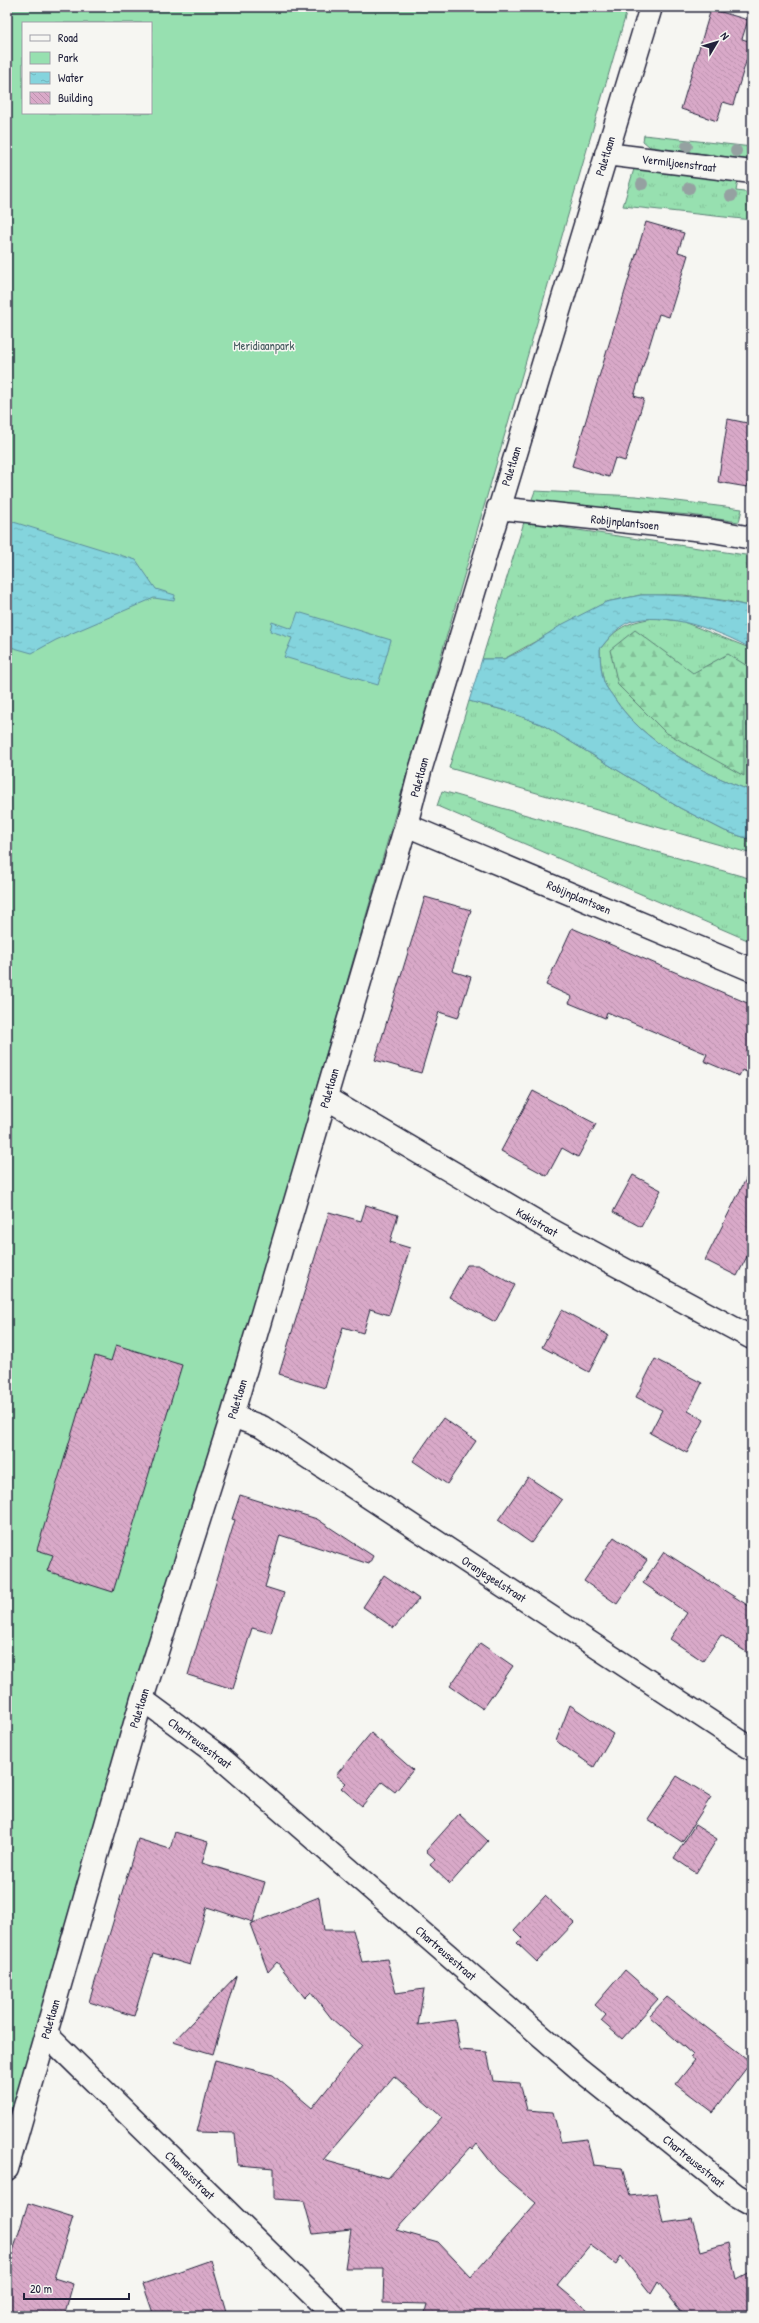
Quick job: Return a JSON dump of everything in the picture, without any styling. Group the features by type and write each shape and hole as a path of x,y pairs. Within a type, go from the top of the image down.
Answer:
{"street":[{"name":"Paletlaan","path":"7,2169 142,1699 232,1416 498,508 651,7"},
{"name":"Vermiljoenstraat","path":"606,154 752,172"},
{"name":"Robijnplantsoen","path":"498,508 713,531 752,538"},
{"name":"Robijnplantsoen","path":"406,824 752,970"},
{"name":"Kakistraat","path":"326,1098 551,1230 752,1338"},
{"name":"Oranjegeelstraat","path":"232,1416 262,1426 752,1749"},
{"name":"Chartreusestraat","path":"142,1699 215,1753 578,2068 736,2195 752,2204"},
{"name":"Chamoisstraat","path":"46,2034 334,2316"}],"green space":[{"name":"Meridiaanpark","path":"7,7 628,7 7,2161"},
{"path":"644,135 752,147 752,160 650,147 643,141"},
{"path":"639,168 738,180 736,191 752,193 752,220 623,206 634,169"},
{"path":"535,491 636,496 742,509 739,522 690,515 543,503 532,499"},
{"path":"524,522 752,556 752,607 728,601 683,595 641,595 606,602 504,659 482,659"},
{"path":"653,618 681,621 752,649 752,791 713,775 675,755 641,729 626,714 606,686 601,670 600,649 617,631 623,627"},
{"path":"635,630 693,673 728,654 752,669 752,703 744,706 744,776 665,732 618,685 610,650"},
{"path":"469,701 507,711 543,725 680,808 725,831 752,840 752,854 449,768"},
{"path":"442,791 752,879 752,942 437,806"}],"water":[{"path":"7,520 136,560 156,589 175,595 174,601 154,598 56,640 32,653 7,646"},
{"path":"641,595 697,597 752,607 752,649 709,629 692,624 659,619 643,619 625,624 613,634 600,649 600,662 603,678 607,688 626,714 641,729 675,755 694,766 752,791 752,840 725,831 680,808 543,725 507,711 469,701 482,659 504,659 521,651 563,624 606,602"},
{"path":"298,612 391,640 378,685 284,657 292,638 270,631 272,622 292,629"}],"building":[{"path":"711,9 748,20 742,39 752,42 733,105 723,102 717,121 681,109"},
{"path":"646,222 684,233 678,252 688,255 669,317 659,314 634,396 644,399 625,461 615,458 609,477 572,466"},
{"path":"728,419 752,424 752,461 747,487 718,482"},
{"path":"425,897 471,910 452,971 471,977 458,1018 439,1012 421,1073 375,1060"},
{"path":"572,928 752,1005 752,1074 742,1070 739,1076 704,1061 707,1054 607,1012 605,1018 569,1003 572,997 546,985"},
{"path":"533,1091 596,1124 578,1157 562,1148 547,1176 501,1151"},
{"path":"752,1167 752,1247 737,1276 705,1260"},
{"path":"633,1175 661,1190 641,1227 613,1212"},
{"path":"366,1205 398,1215 390,1242 410,1248 389,1315 370,1309 363,1333 343,1327 325,1388 279,1374 329,1212 361,1221"},
{"path":"467,1265 478,1265 515,1285 495,1322 449,1297"},
{"path":"562,1310 608,1335 589,1372 542,1347"},
{"path":"116,1345 182,1365 113,1592 47,1571 53,1555 37,1550 95,1356 111,1361"},
{"path":"655,1359 702,1383 688,1411 704,1420 687,1453 650,1433 662,1410 636,1397"},
{"path":"443,1418 476,1441 447,1484 413,1461"},
{"path":"528,1477 562,1500 531,1543 498,1520"},
{"path":"240,1495 317,1519 373,1556 369,1564 280,1535 265,1587 284,1593 271,1633 252,1628 233,1689 188,1675 235,1520 232,1519"},
{"path":"614,1537 647,1560 617,1604 584,1581"},
{"path":"664,1552 752,1608 752,1656 721,1635 703,1661 670,1639 687,1613 643,1583"},
{"path":"384,1575 419,1599 394,1628 363,1607"},
{"path":"480,1643 513,1666 483,1709 450,1686"},
{"path":"570,1705 613,1734 594,1767 556,1741"},
{"path":"371,1733 413,1770 395,1792 382,1782 362,1806 341,1788 346,1783 336,1775"},
{"path":"677,1776 711,1797 682,1842 648,1820"},
{"path":"459,1814 488,1841 450,1884 430,1865 435,1859 426,1851"},
{"path":"695,1825 717,1839 696,1873 674,1858"},
{"path":"175,1832 208,1842 202,1863 265,1882 253,1922 207,1907 190,1965 153,1954 134,2016 89,2002 138,1839 170,1849"},
{"path":"545,1896 574,1923 537,1962 517,1943 522,1938 514,1930"},
{"path":"319,1897 324,1930 353,1930 362,1962 387,1959 396,1993 424,1989 418,2025 455,2020 460,2050 487,2052 493,2081 520,2083 527,2110 553,2112 561,2142 587,2139 593,2165 622,2168 630,2196 657,2193 663,2223 692,2219 701,2251 729,2243 737,2280 752,2272 752,2316 689,2316 680,2310 658,2282 651,2294 621,2256 616,2264 590,2245 557,2285 594,2316 424,2316 427,2304 383,2303 384,2268 345,2268 351,2230 313,2234 304,2201 274,2199 274,2168 238,2165 235,2133 197,2132 215,2060 273,2075 312,2108 362,2045 332,2019 311,1992 305,1998 277,1962 268,1972 250,1924","holes":["394,2076 442,2117 388,2178 323,2160","477,2144 498,2171 536,2203 471,2277 438,2242 396,2230 471,2147 473,2149"]},
{"path":"625,1970 658,1999 622,2039 601,2021 606,2015 595,2005"},
{"path":"236,1976 213,2054 173,2042"},
{"path":"667,1997 751,2062 713,2112 676,2084 695,2060 691,2057 693,2055 649,2016"},
{"path":"28,2203 73,2217 54,2278 73,2284 64,2316 7,2316 7,2271"},
{"path":"211,2260 227,2316 154,2316 143,2284"}]}
